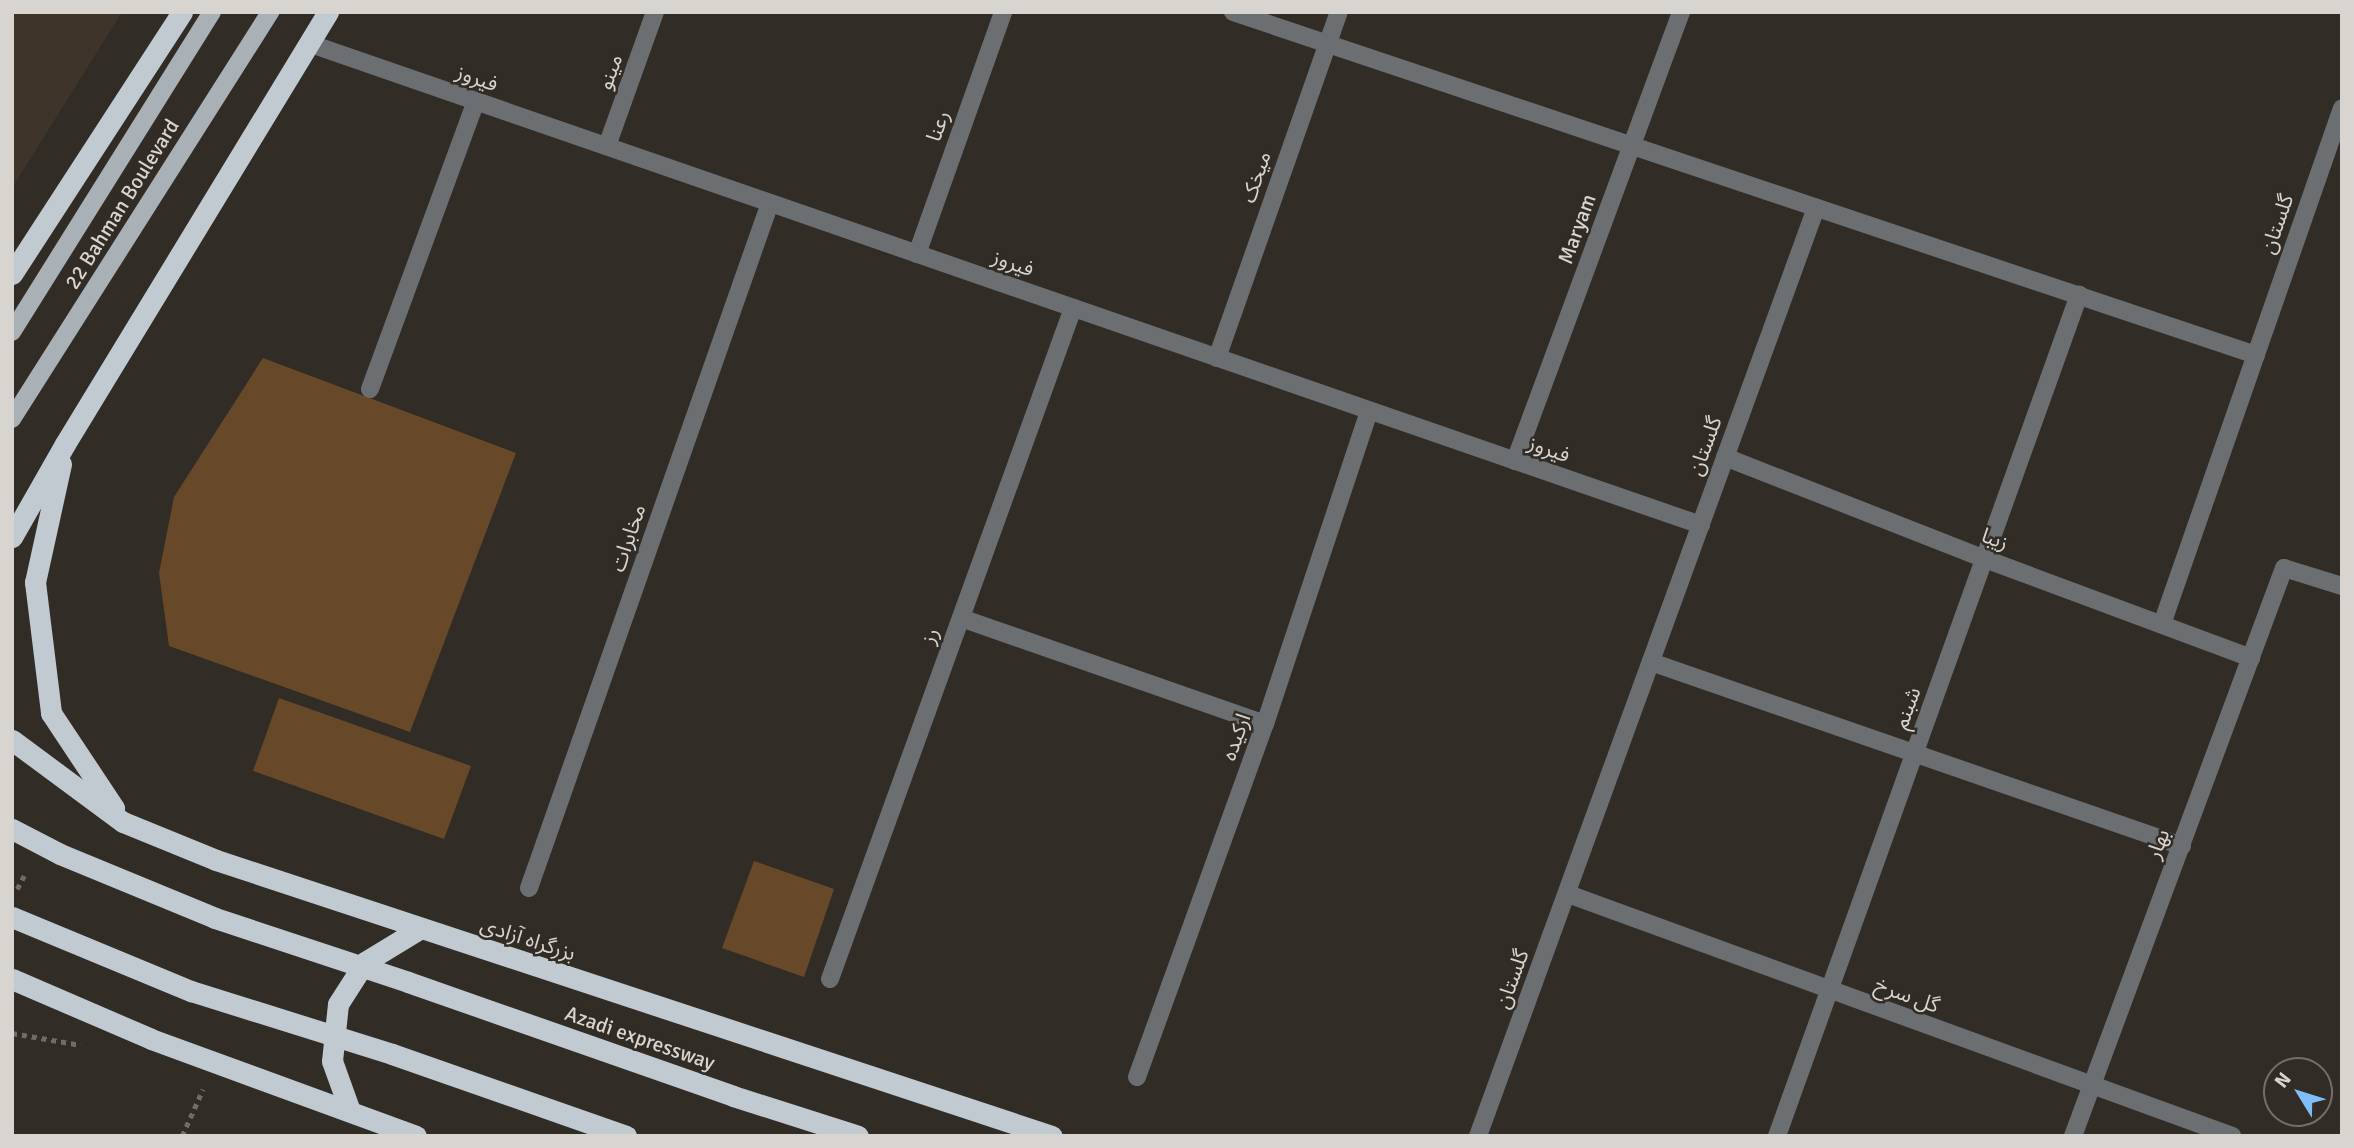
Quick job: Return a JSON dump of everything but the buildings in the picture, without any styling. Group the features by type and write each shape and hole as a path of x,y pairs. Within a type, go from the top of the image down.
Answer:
{"highway":[{"path":"12,274 182,12"},
{"path":"12,537 65,444 311,44 328,12"},
{"path":"65,444 35,582 51,713 123,822"},
{"name":"بزرگراه آزادی","path":"12,740 123,822 216,860 1052,1136"},
{"name":"Azadi expressway","path":"12,829 60,854 215,918 408,982 733,1096 858,1136"},
{"path":"12,917 191,991 392,1055 626,1136"},
{"path":"350,1111 332,1061 338,1004 365,962 419,929"},
{"path":"12,979 214,1063 416,1136"},
{"path":"12,994 61,1001"}],"main road":[{"name":"22 Bahman Boulevard","path":"12,332 212,12"},
{"name":"22 Bahman Boulevard","path":"12,419 270,12"}],"street":[{"name":"مینو","path":"607,146 655,12"},
{"name":"رعنا","path":"917,254 1003,12"},
{"path":"1233,12 2256,355"},
{"name":"میخک","path":"1217,358 1339,12"},
{"name":"Maryam","path":"1515,461 1681,12"},
{"name":"فیروز","path":"311,44 1700,525"},
{"path":"370,389 476,101"},
{"name":"گلستان","path":"2162,624 2342,108"},
{"name":"مخابرات","path":"529,888 769,203"},
{"name":"گلستان","path":"1478,1136 1816,208"},
{"name":"شبنم","path":"1777,1136 2079,295"},
{"name":"رز","path":"830,979 1073,308"},
{"name":"ارکیده","path":"1138,1077 1265,724 1369,411"},
{"name":"زیبا","path":"1726,457 1985,559 2251,658"},
{"name":"بهار","path":"2073,1136 2284,568 2342,586"},
{"path":"961,618 1265,724"},
{"path":"1651,662 2182,846"},
{"name":"گل سرخ","path":"1568,894 1828,991 2232,1136"}],"path":[{"path":"182,1136 214,1063"}],"shaded area":[{"path":"12,12 122,12 12,188"}]}
